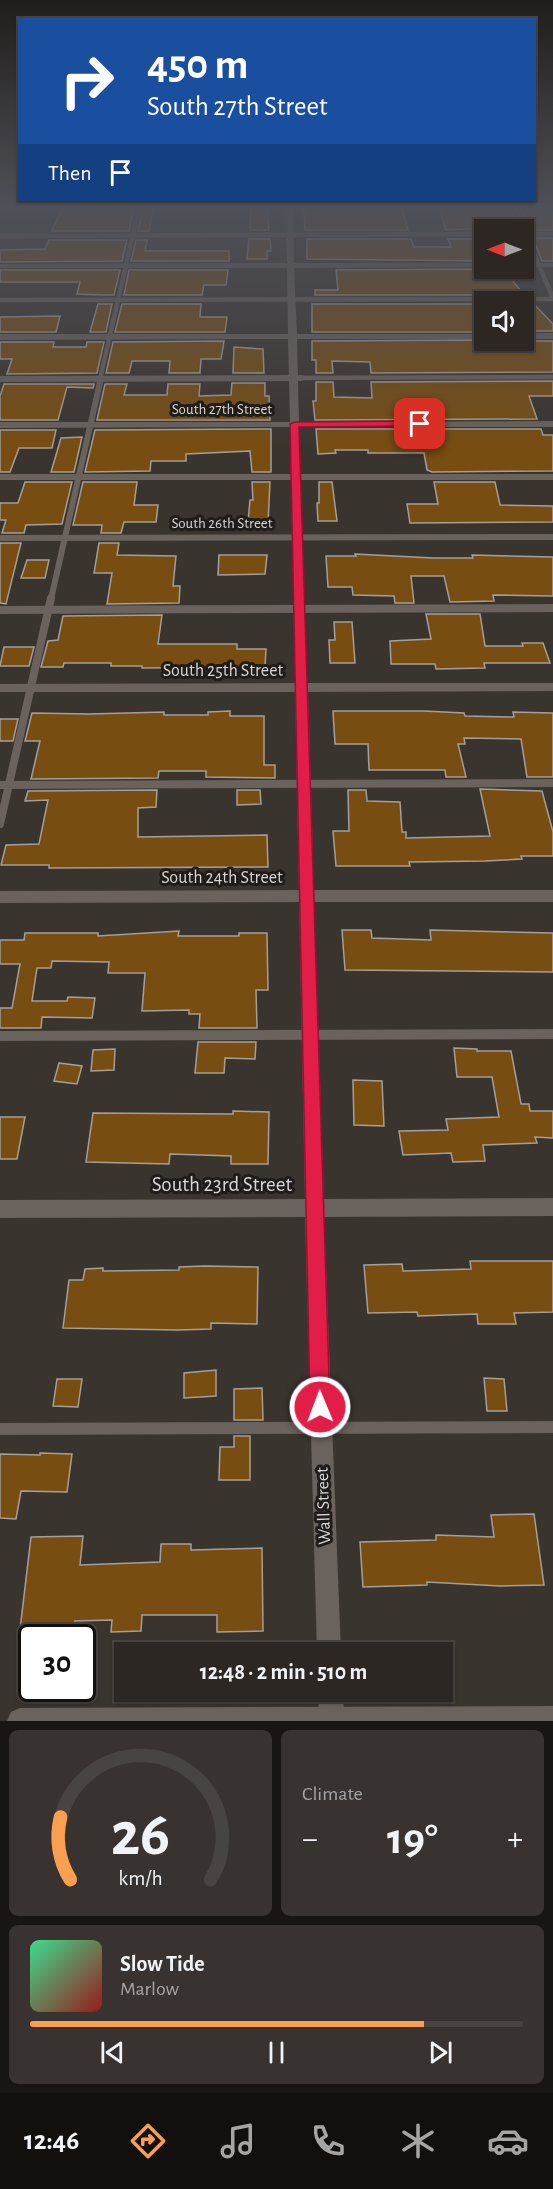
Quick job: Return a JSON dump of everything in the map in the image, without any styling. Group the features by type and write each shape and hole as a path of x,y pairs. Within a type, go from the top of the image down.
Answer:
{"street":[{"name":"Wall Street","path":"291,288 320,1429 329,1642"},
{"path":"0,337 474,336"},
{"path":"534,336 553,336"},
{"name":"South 27th Street","path":"0,425 553,424"},
{"name":"South 26th Street","path":"0,538 553,537"},
{"name":"South 25th Street","path":"0,688 553,687"},
{"name":"South 24th Street","path":"0,897 553,896"},
{"name":"South 23rd Street","path":"0,1209 553,1207"},
{"path":"331,1702 332,1720"},
{"path":"20,1721 553,1719"}],"lane":[{"path":"0,824 4,785 31,688 121,288"},
{"path":"0,300 553,298"},
{"path":"0,379 553,377"},
{"path":"0,477 553,477"},
{"path":"0,610 553,608"},
{"path":"4,785 553,783"},
{"path":"0,1036 553,1034"},
{"path":"0,1430 553,1428"}],"building":[{"path":"78,288 116,288 114,295 77,294"},
{"path":"125,288 203,288 202,295 124,295"},
{"path":"519,288 521,291 474,291 474,295 315,295 315,290"},
{"path":"98,304 112,304 106,332 90,332"},
{"path":"122,304 201,304 200,317 227,317 225,332 115,332"},
{"path":"312,304 474,304 474,332 312,332"},
{"path":"534,304 553,324 553,331 534,331"},
{"path":"60,316 56,332 0,332 0,317"},
{"path":"474,340 474,351 534,351 534,341 553,341 553,372 371,373 370,362 332,361 333,373 316,373 316,360 312,360 312,341"},
{"path":"224,341 221,359 201,359 200,373 169,373 170,361 132,361 129,373 106,373 113,342"},
{"path":"0,342 54,342 53,347 86,347 87,342 104,342 97,373 7,374 12,359 0,359"},
{"path":"234,347 263,349 264,373 233,373"},
{"path":"553,381 553,396 529,396 537,419 315,420 313,401 316,401 316,382 333,382 334,397 372,398 371,382"},
{"path":"232,383 265,383 265,396 269,396 270,420 97,420 105,384 127,384 124,395 167,395 168,384 200,384 199,396 231,395"},
{"path":"4,384 94,384 93,388 67,387 58,420 0,420 0,396"},
{"path":"271,429 271,472 252,472 250,451 186,454 186,461 151,461 150,471 85,472 95,430"},
{"path":"316,429 541,429 543,435 553,435 553,471 432,472 427,470 424,453 368,453 368,450 335,450 336,453 318,454"},
{"path":"0,430 56,430 52,448 19,448 10,472 0,472"},
{"path":"82,437 74,472 51,472 61,438"},
{"path":"25,482 72,482 62,524 26,525 24,533 2,533 6,520 0,520 0,503 18,503"},
{"path":"83,482 137,482 134,505 158,505 156,522 124,522 121,533 101,533 102,525 73,525"},
{"path":"252,482 270,482 268,523 248,522 250,500 253,500"},
{"path":"319,482 332,482 337,521 318,521"},
{"path":"434,482 495,482 500,505 553,506 553,522 410,523 407,504 438,504"},
{"path":"0,543 21,543 6,604 0,603"},
{"path":"99,543 119,543 117,555 176,556 173,586 180,586 179,603 107,604 112,573 94,573"},
{"path":"355,554 433,558 473,558 472,555 553,557 553,596 493,595 494,601 450,602 444,576 411,576 414,603 395,603 394,596 353,595 352,587 328,587 326,556 356,556"},
{"path":"219,555 267,555 265,574 218,575"},
{"path":"27,560 49,560 45,578 21,578"},
{"path":"426,614 480,614 485,646 523,646 522,643 543,643 550,663 484,663 485,668 436,669 435,664 391,664 390,641 431,639"},
{"path":"162,615 158,644 237,644 237,649 266,649 265,667 142,668 142,666 111,666 111,663 64,663 63,667 41,667 48,641 58,640 63,616"},
{"path":"334,622 352,622 355,663 330,663 329,640 335,640"},
{"path":"4,647 34,647 29,666 0,666"},
{"path":"230,711 230,716 264,716 264,765 275,765 275,778 206,777 206,771 159,771 158,778 31,779 40,741 25,741 32,713 164,712 164,715 208,715 208,712"},
{"path":"333,711 424,711 464,713 465,716 514,717 513,712 553,713 553,777 527,777 521,739 464,738 465,744 458,744 466,777 446,777 445,770 369,770 368,744 335,744"},
{"path":"0,719 18,719 13,741 0,741"},
{"path":"480,789 542,791 553,832 553,856 521,856 522,859 485,861 409,862 410,866 336,866 333,831 349,831 348,790 366,790 367,801 400,802 402,832 406,832 406,838 490,836"},
{"path":"157,790 156,807 138,808 138,837 267,835 268,867 49,868 49,865 1,865 6,845 39,844 48,800 25,801 28,791"},
{"path":"237,790 260,790 261,804 237,805"},
{"path":"342,930 371,930 372,938 431,940 430,930 553,933 553,972 345,970"},
{"path":"179,931 178,936 239,936 239,933 267,933 268,990 256,990 257,1028 199,1028 200,1014 189,1014 189,1010 142,1011 145,973 108,973 109,962 52,961 51,968 37,968 32,1001 67,1001 68,997 95,998 92,1018 42,1017 41,1028 0,1028 0,1008 12,1008 20,964 0,964 0,940 24,940 25,933 98,933 98,936"},
{"path":"198,1042 256,1042 255,1059 225,1058 224,1073 195,1073"},
{"path":"454,1048 511,1051 521,1104 529,1104 530,1111 553,1111 553,1138 535,1137 537,1143 483,1145 485,1161 453,1162 451,1153 403,1155 399,1131 448,1130 446,1119 499,1117 492,1077 457,1077"},
{"path":"115,1049 114,1070 91,1071 93,1050"},
{"path":"59,1063 82,1066 77,1084 54,1081"},
{"path":"353,1080 382,1081 384,1126 354,1125"},
{"path":"233,1111 269,1112 268,1164 231,1164 231,1156 170,1154 169,1164 86,1162 93,1113 233,1114"},
{"path":"0,1117 25,1117 17,1159 0,1159"},
{"path":"470,1261 553,1261 553,1312 514,1313 516,1324 478,1324 477,1314 418,1316 417,1312 368,1313 364,1265 402,1264 403,1271 471,1269"},
{"path":"179,1267 258,1267 257,1324 211,1323 211,1329 178,1330 63,1328 69,1280 83,1280 85,1269 103,1268 103,1271 179,1270"},
{"path":"216,1370 216,1396 184,1398 184,1373"},
{"path":"484,1378 504,1379 507,1411 487,1411"},
{"path":"57,1379 82,1379 78,1407 53,1406"},
{"path":"262,1388 263,1420 234,1420 234,1389"},
{"path":"234,1436 250,1436 250,1480 219,1480 220,1447 234,1447"},
{"path":"40,1453 72,1454 67,1492 21,1491 16,1519 0,1518 0,1454 40,1455"},
{"path":"534,1514 544,1585 500,1586 427,1582 427,1585 363,1587 360,1542 436,1540 436,1535 494,1537 491,1515"},
{"path":"83,1536 80,1565 160,1562 161,1544 191,1544 191,1550 262,1548 263,1631 217,1632 217,1615 142,1615 141,1631 111,1632 112,1620 75,1621 75,1624 21,1624 31,1537"}],"route":[{"path":"320,1407 295,424 420,424"}]}
